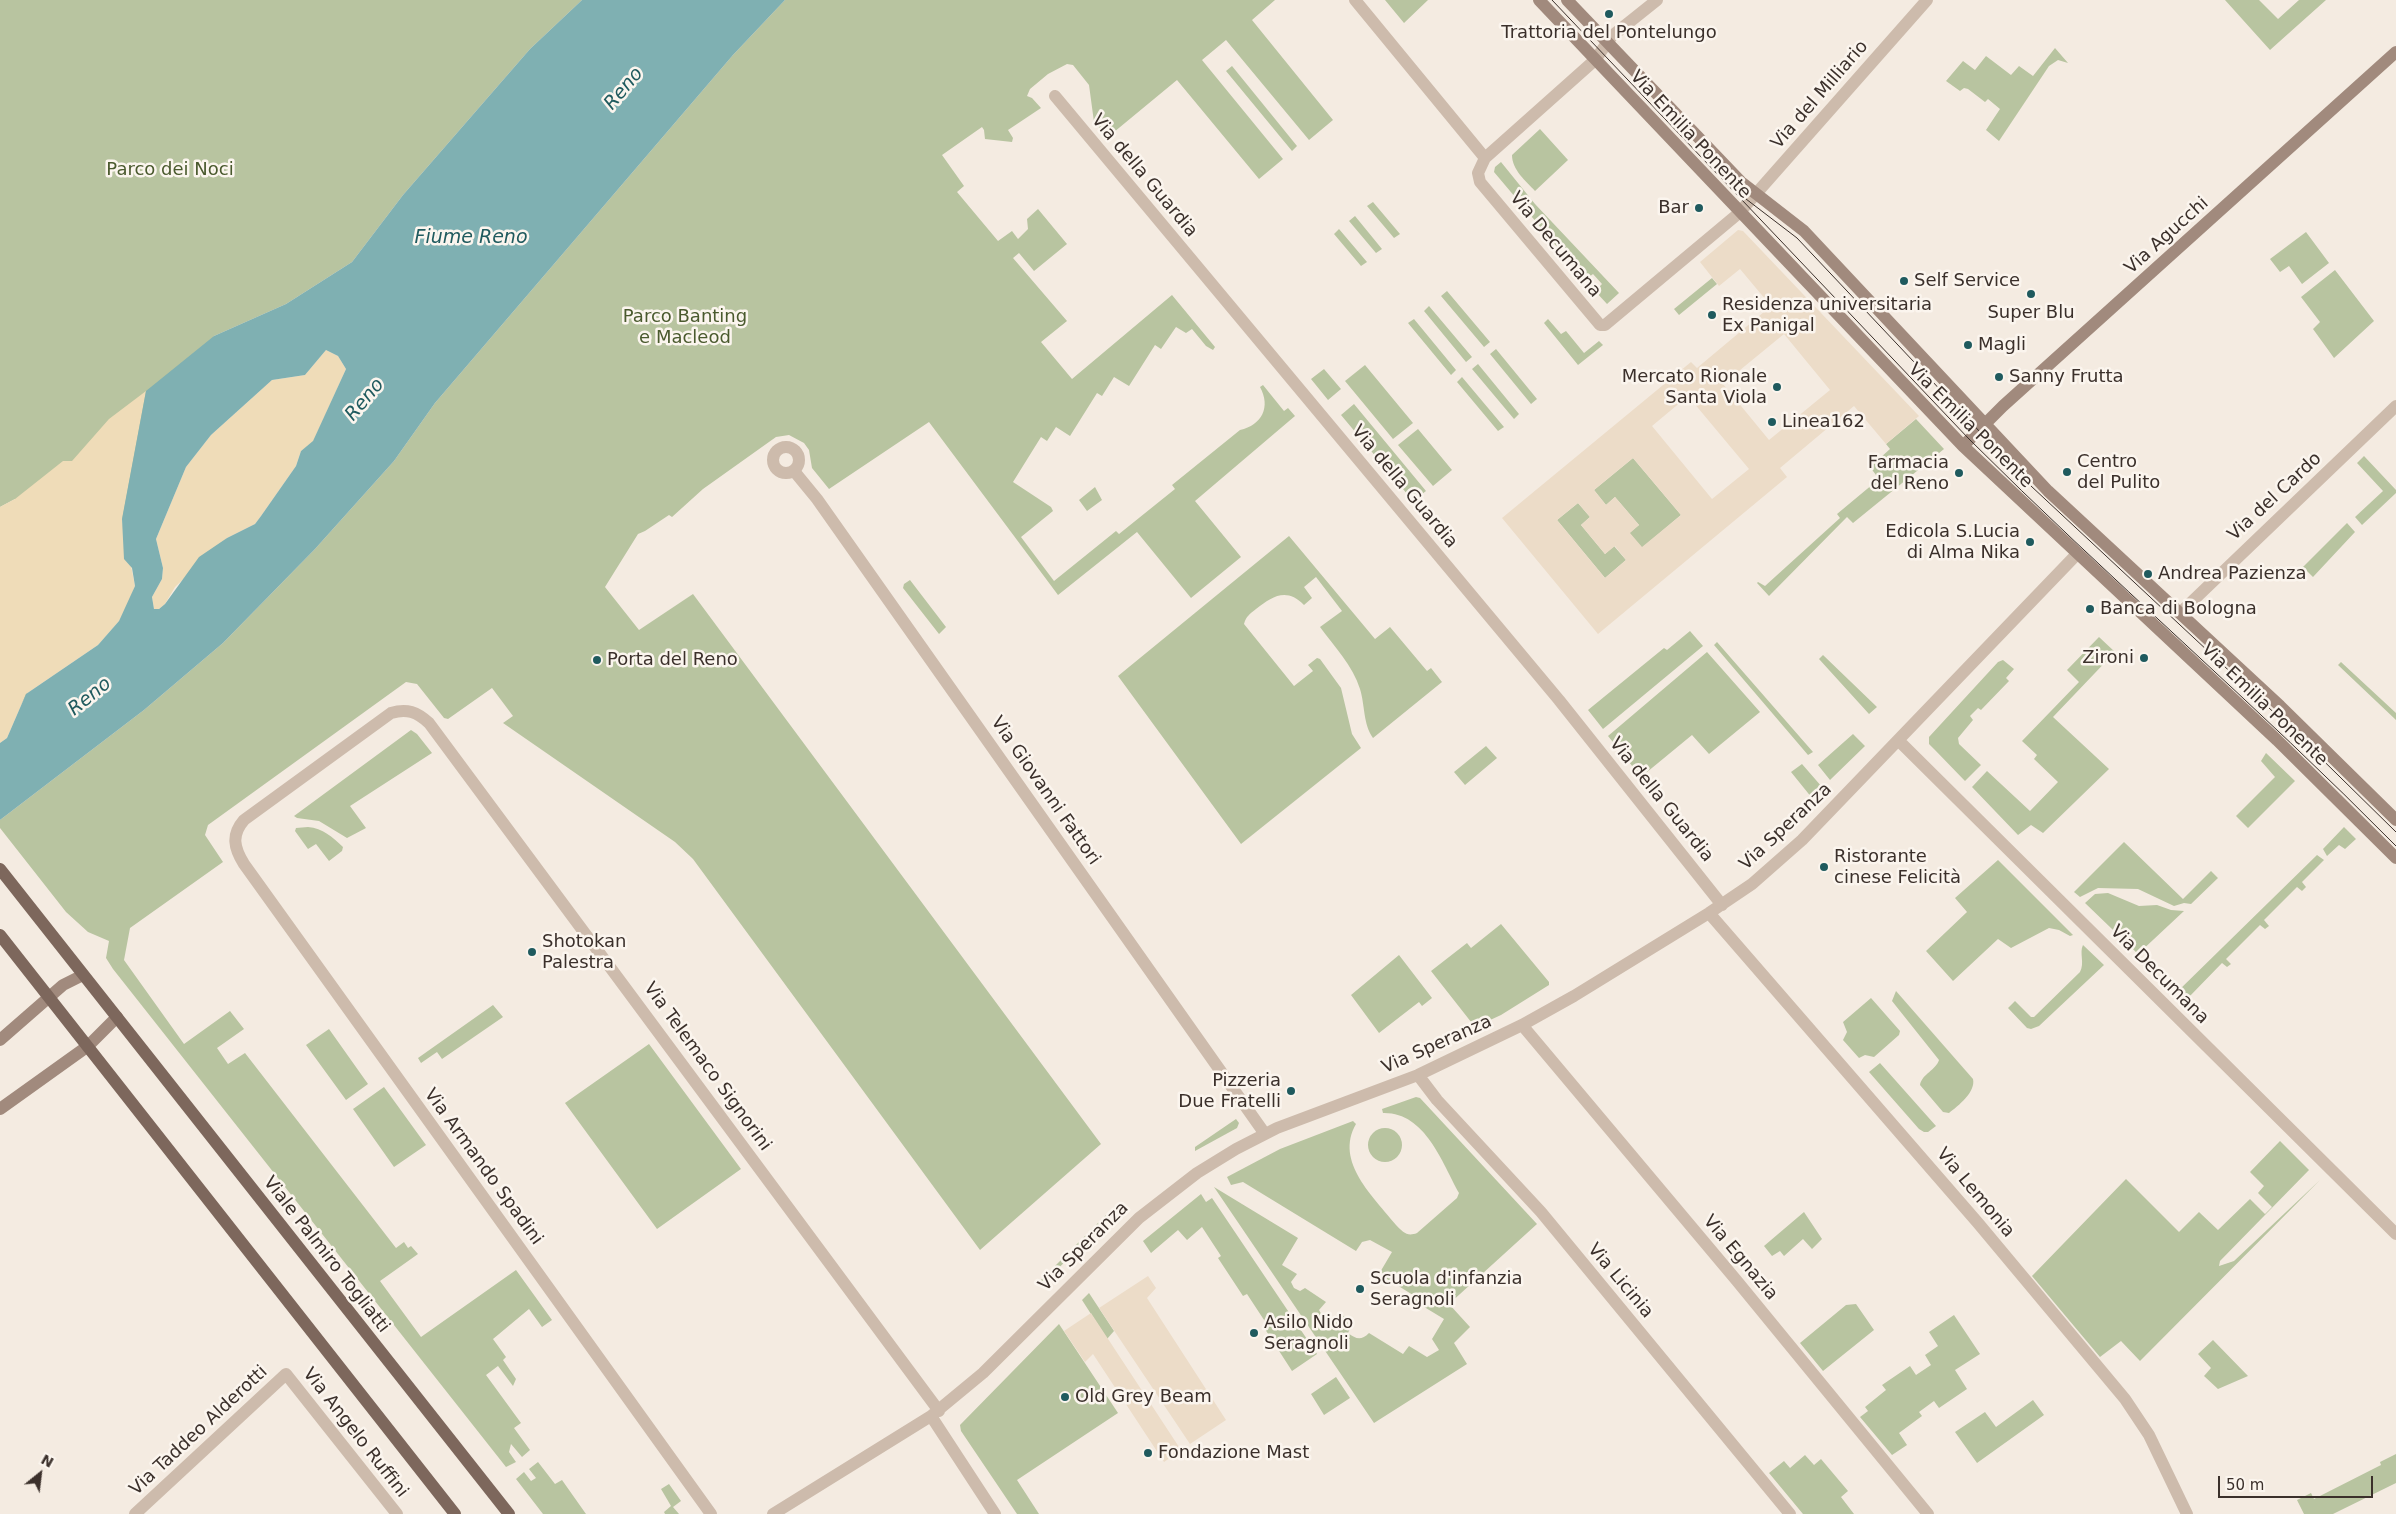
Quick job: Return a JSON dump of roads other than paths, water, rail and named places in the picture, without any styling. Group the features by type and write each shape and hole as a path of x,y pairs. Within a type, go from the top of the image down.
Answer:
{"main road":[{"name":"Via Emilia Ponente","path":"1538,0 1963,446 2277,740 2396,858"},
{"name":"Via Emilia Ponente","path":"1567,0 1727,168 1756,195 1804,231 2048,491 2280,706 2396,820"},
{"name":"Via Agucchi","path":"1963,446 1984,424 2396,52"},
{"name":"Viale Palmiro Togliatti","path":"0,869 509,1514"},
{"path":"0,935 455,1514"},
{"path":"0,1040 48,996 63,985 83,975"},
{"path":"0,1109 88,1046 116,1017"}],"street":[{"path":"1355,0 1485,158 1595,60 1606,41 1657,0"},
{"name":"Via del Milliario","path":"1739,213 1927,0"},
{"name":"Via della Guardia","path":"1055,96 1558,700 1722,905"},
{"name":"Via Decumana","path":"1485,158 1479,169 1480,182 1600,325 1605,325 1739,213"},
{"name":"Via del Cardo","path":"2180,613 2396,406"},
{"name":"Via Giovanni Fattori","path":"794,471 834,523 1265,1134"},
{"name":"Via Speranza","path":"773,1514 935,1414 983,1373 1151,1206 1197,1173 1265,1134 1418,1075 1522,1026 1568,1000 1722,905 1788,854 2077,554"},
{"name":"Via Telemaco Signorini","path":"235,837 244,820 386,717 399,711 408,710 423,716 455,757 935,1414 995,1514"},
{"name":"Via Decumana","path":"1898,740 2396,1234"},
{"name":"Via Armando Spadini","path":"235,837 236,849 244,864 711,1514"},
{"name":"Via Lemonia","path":"1709,913 1954,1196 2125,1398 2149,1436 2188,1514"},
{"name":"Via Egnazia","path":"1522,1026 1737,1281 1928,1514"},
{"name":"Via Licinia","path":"1418,1075 1437,1100 1541,1212 1790,1514"},
{"name":"Via Taddeo Alderotti","path":"135,1514 286,1374"},
{"name":"Via Angelo Ruffini","path":"286,1374 397,1514"}],"water":[{"name":"Fiume Reno","path":"582,0 785,0 733,55 435,403 394,461 315,549 223,643 144,710 0,820 0,743 7,738 26,694 98,645 119,621 135,586 132,568 124,559 122,519 146,391 214,336 286,304 352,262 403,195 530,49","holes":["326,350 338,356 346,369 313,441 301,451 296,466 261,516 255,524 227,538 199,557 165,604 159,609 154,609 152,597 162,579 163,568 156,539 186,467 211,435 272,380 305,375"]}],"tram line":[{"path":"1552,0 1969,439 2075,542 2291,743 2396,846"},
{"path":"1746,199 1797,238 2031,486 2283,721 2396,832"}],"place":[{"name":"Trattoria del Pontelungo","path":"1609,14"},
{"name":"Bar","path":"1699,208"},
{"name":"Self Service","path":"1904,281"},
{"name":"Super Blu","path":"2031,294"},
{"name":"Residenza universitaria Ex Panigal","path":"1712,315"},
{"name":"Magli","path":"1968,345"},
{"name":"Sanny Frutta","path":"1999,377"},
{"name":"Mercato Rionale Santa Viola","path":"1777,387"},
{"name":"Linea162","path":"1772,422"},
{"name":"Centro del Pulito","path":"2067,472"},
{"name":"Farmacia del Reno","path":"1959,473"},
{"name":"Edicola S.Lucia di Alma Nika","path":"2030,542"},
{"name":"Andrea Pazienza","path":"2148,574"},
{"name":"Banca di Bologna","path":"2090,609"},
{"name":"Zironi","path":"2144,658"},
{"name":"Porta del Reno","path":"597,660"},
{"name":"Ristorante cinese Felicità","path":"1824,867"},
{"name":"Shotokan Palestra","path":"532,952"},
{"name":"Pizzeria Due Fratelli","path":"1291,1091"},
{"name":"Scuola d'infanzia Seragnoli","path":"1360,1289"},
{"name":"Asilo Nido Seragnoli","path":"1254,1333"},
{"name":"Old Grey Beam","path":"1065,1397"},
{"name":"Fondazione Mast","path":"1148,1453"}],"water label":[{"name":"Reno","path":"624,89"},
{"name":"Reno","path":"365,400"},
{"name":"Reno","path":"90,697"}],"park label":[{"name":"Parco dei Noci","path":"170,170"},
{"name":"Parco Banting e Macleod","path":"685,327"}]}
